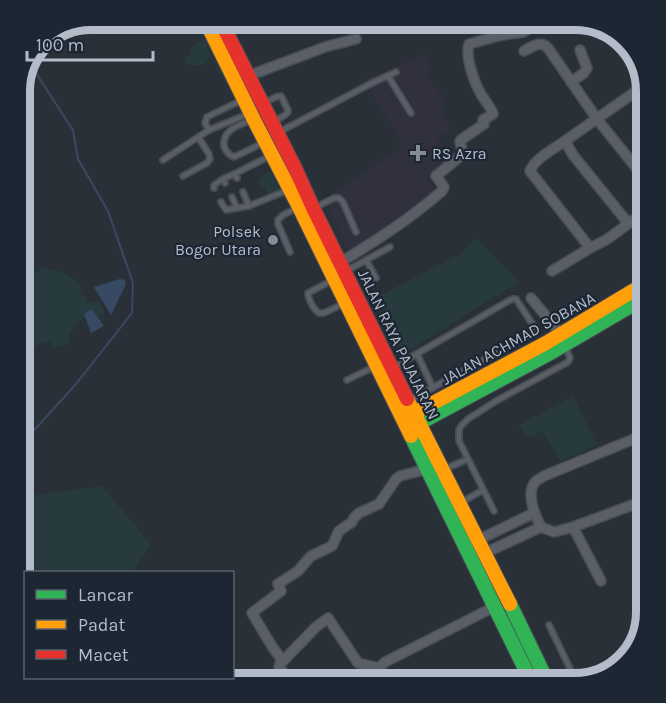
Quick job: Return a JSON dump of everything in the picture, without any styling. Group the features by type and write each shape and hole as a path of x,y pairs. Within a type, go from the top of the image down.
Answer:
{"main road":[{"name":"JALAN RAYA PAJAJARAN","path":"210,30 252,116 271,133 295,168 308,205 340,271 392,368 427,469 542,673"},
{"name":"JALAN RAYA PAJAJARAN","path":"225,30 262,104 271,133 272,155 290,189 308,205"},
{"name":"JALAN RAYA PAJAJARAN","path":"340,271 346,303 377,366 442,470 485,553 528,673"},
{"name":"JALAN ACHMAD SOBANA","path":"410,417 549,348 636,290"},
{"name":"JALAN ACHMAD SOBANA","path":"562,340 636,302"}],"street":[{"path":"340,271 417,213 442,191 444,188 436,176 463,154 461,140 481,128 484,124 483,120 493,114 471,72 468,48 470,44 527,30"},
{"path":"248,76 325,47 356,39"},
{"path":"524,51 537,44 545,45 597,119 636,168"},
{"path":"571,82 587,68 580,50"},
{"path":"590,248 531,173 531,168 548,152 636,91"},
{"path":"566,141 573,155 628,224"},
{"path":"552,271 606,240 636,218"},
{"path":"531,298 562,340"},
{"path":"636,438 544,476 536,481 531,494 534,513 541,527 554,532 636,504"},
{"path":"283,661 252,613 281,591 278,584 297,571 307,559 332,546 339,531 352,522 358,513 379,504 396,479 427,469"},
{"path":"478,540 534,513"},
{"path":"485,553 541,527"},
{"path":"573,527 601,581"},
{"path":"503,528 511,541"},
{"path":"379,668 385,662 502,604"},
{"path":"284,673 279,666 316,627 328,618 358,663 379,668"},
{"path":"379,668 380,673"}],"lane":[{"path":"252,116 227,133 224,141 226,151 231,156 237,157 271,133 396,72"},
{"path":"388,76 411,113"},
{"path":"262,104 278,96 282,98 288,112 271,133"},
{"path":"209,130 205,123 207,117 244,99"},
{"path":"163,160 209,130 252,116"},
{"path":"183,176 210,159 198,137"},
{"path":"214,188 214,184 236,176 272,155"},
{"path":"221,202 226,210 249,206 290,189"},
{"path":"243,192 249,206"},
{"path":"232,197 237,208"},
{"path":"290,252 278,220 283,214 308,205 339,198 356,232"},
{"path":"346,303 319,313 308,296 310,291 340,271 390,247"},
{"path":"366,260 376,278"},
{"path":"392,368 512,299 516,299 535,328 533,333 433,388 410,417"},
{"path":"494,511 459,441 459,430 468,419 495,399 568,362 569,353 562,340"},
{"path":"417,354 433,388"},
{"path":"347,380 377,366"},
{"path":"442,470 468,459"},
{"path":"460,503 483,490"},
{"path":"549,625 572,673"}],"shaded area":[{"name":"RS Azra","path":"425,54 431,69 427,74 445,102 441,107 451,130 436,139 449,162 426,177 435,190 398,224 348,250 324,200 404,145 365,80"}],"green space":[{"path":"391,30 411,30 392,34"},
{"path":"204,39 227,75 222,76 218,72 207,44 210,55 205,65 186,63 185,60 191,53 192,47"},
{"path":"266,172 271,173 277,185 278,190 273,194 267,194 265,188 260,185 259,181"},
{"path":"477,238 519,282 403,354 377,297 460,254"},
{"path":"45,268 70,276 83,288 78,293 85,297 86,303 99,302 104,311 103,316 77,321 69,334 70,343 53,348 50,341 44,341 34,347 30,344 30,276"},
{"path":"573,396 597,445 560,461 543,431 527,437 519,425"},
{"path":"102,486 151,545 133,571 30,571 30,496"}],"water":[{"path":"120,279 125,280 126,284 111,315 94,287"},
{"path":"92,309 104,326 91,333 84,314"}],"waterway":[{"path":"30,435 76,384 132,313 133,283 108,211 78,159 73,130 34,69"}],"traffic: fast":[{"path":"412,427 552,352 636,303"},
{"path":"411,436 527,673"},
{"path":"510,604 543,673"}],"traffic: slow":[{"path":"210,30 411,436"},
{"path":"405,418 546,343 636,289"},
{"path":"407,399 510,604"}],"traffic: jam":[{"path":"225,30 407,399"}],"place":[{"name":"RS Azra","path":"418,153"},
{"name":"Polsek Bogor Utara","path":"273,240"}]}
